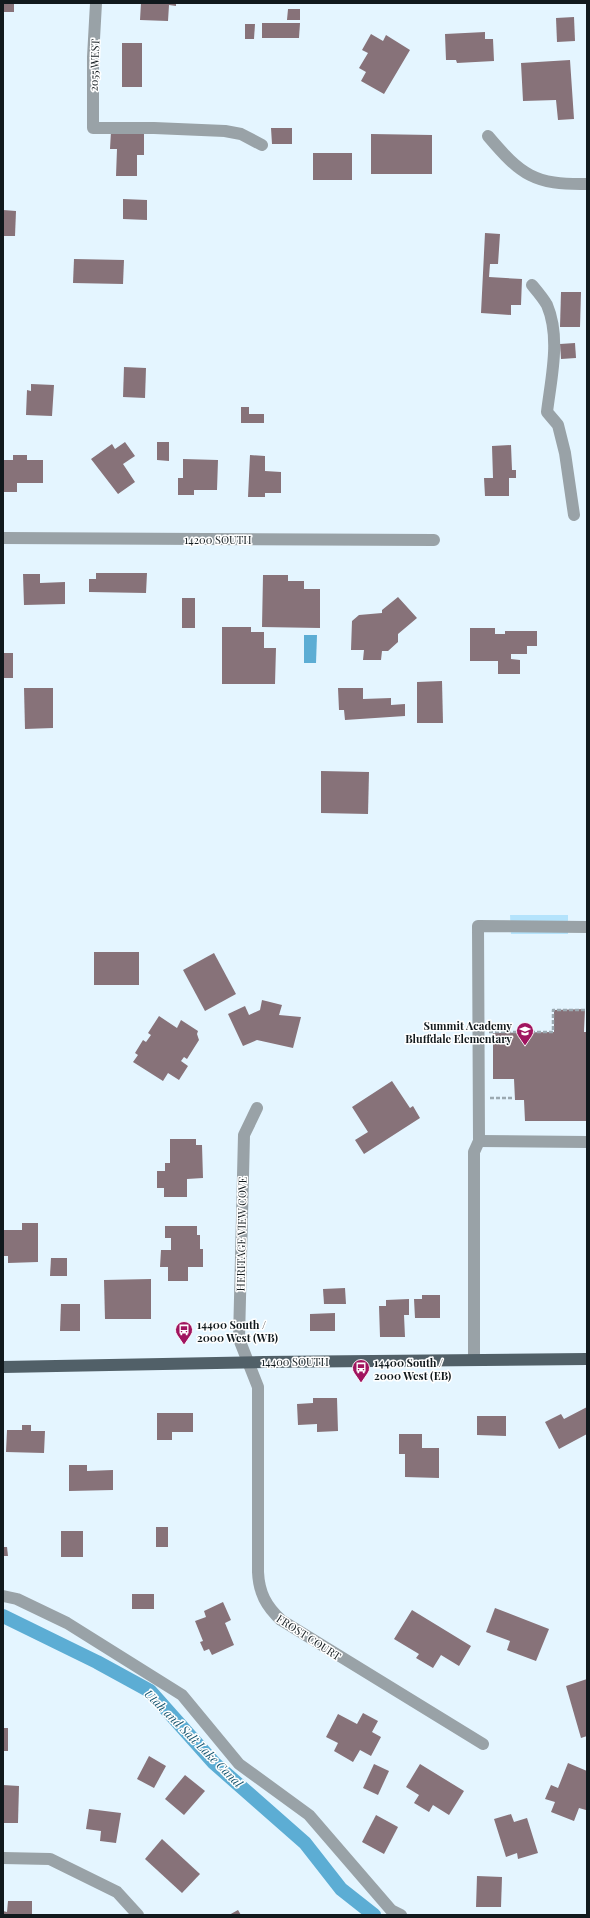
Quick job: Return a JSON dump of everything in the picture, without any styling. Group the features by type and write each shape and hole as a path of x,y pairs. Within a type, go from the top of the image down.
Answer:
{"main road":[{"name":"14400 SOUTH","path":"3,1367 248,1362 587,1360"}],"street":[{"name":"2055 WEST","path":"96,3 93,57 93,128 154,128 225,131 241,134 262,145"},
{"path":"488,136 509,161 522,172 555,183 587,184"},
{"path":"532,285 546,304 554,330 553,361 547,412 558,425 565,453 574,514"},
{"name":"14200 SOUTH","path":"3,538 434,540"},
{"path":"474,1360 474,1152 479,1141 478,926 587,927"},
{"name":"HERITAGE VIEW COVE","path":"248,1362 239,1340 244,1135 257,1108"},
{"path":"479,1141 587,1142"},
{"name":"FROST COURT","path":"248,1362 258,1387 258,1572 259,1586 263,1599 270,1610 281,1620 483,1744"},
{"path":"3,1596 16,1599 67,1623 182,1695 239,1764 309,1815 391,1910 401,1915"},
{"path":"3,1858 50,1859 117,1892 138,1915"}],"path":[{"path":"486,1032 553,1032 553,1010 587,1010"},
{"path":"486,1098 513,1098"}],"shaded area":[{"path":"304,635 317,635 316,663 304,663"},
{"path":"510,915 568,915 568,934 511,934"}],"building":[{"path":"3,3 14,3 14,12 3,12"},
{"path":"141,3 176,3 176,6 169,5 168,21 140,20"},
{"path":"288,9 300,9 300,20 287,20"},
{"path":"574,17 575,41 557,42 556,18"},
{"path":"262,23 300,23 299,38 262,38"},
{"path":"245,24 255,24 254,39 245,39"},
{"path":"485,32 485,39 493,39 494,61 457,63 456,60 446,60 445,34"},
{"path":"371,34 383,41 386,35 410,50 384,94 361,81 366,72 359,68 368,53 362,50"},
{"path":"122,43 142,43 142,87 122,87"},
{"path":"570,60 574,119 558,120 556,100 523,101 521,63"},
{"path":"271,128 292,128 292,144 272,144"},
{"path":"111,131 144,133 144,155 137,155 137,176 116,176 117,149 110,149"},
{"path":"371,134 432,135 432,174 371,174"},
{"path":"313,153 352,153 352,180 313,180"},
{"path":"123,199 147,200 147,220 123,219"},
{"path":"3,210 16,211 15,236 3,236"},
{"path":"485,233 500,234 498,264 490,264 489,277 522,279 521,305 511,305 511,315 481,313"},
{"path":"74,259 124,260 123,284 73,283"},
{"path":"561,292 581,292 580,327 560,327"},
{"path":"575,343 576,358 561,359 560,344"},
{"path":"124,367 146,368 145,398 123,397"},
{"path":"31,384 54,385 52,416 26,415 27,390 31,391"},
{"path":"241,407 249,407 249,414 264,414 264,423 241,423"},
{"path":"125,442 135,456 123,464 135,482 118,494 91,459 112,444 115,449"},
{"path":"157,442 169,442 169,461 157,460"},
{"path":"511,445 512,470 516,470 516,478 509,478 509,496 485,496 484,478 493,478 492,446"},
{"path":"13,455 27,455 27,460 43,460 43,483 17,483 17,492 3,492 3,460 13,460"},
{"path":"250,455 265,456 265,471 281,472 281,493 265,493 265,497 248,497"},
{"path":"183,459 218,460 217,490 194,490 194,495 178,495 178,478 183,478"},
{"path":"96,573 147,573 146,593 89,592 89,579 96,579"},
{"path":"23,574 40,574 40,583 65,582 65,604 24,605"},
{"path":"263,575 288,575 288,581 304,581 304,589 320,589 320,628 262,627"},
{"path":"398,597 417,618 398,634 398,642 388,651 382,651 381,660 363,660 364,650 351,650 352,621 359,615 382,613 382,610"},
{"path":"182,598 195,598 195,628 182,628"},
{"path":"222,627 251,627 251,632 264,632 264,648 276,648 275,684 222,684"},
{"path":"470,628 495,628 495,634 505,634 505,631 537,631 537,646 527,646 527,654 511,654 511,659 520,660 520,674 498,674 498,661 470,661"},
{"path":"3,653 13,653 13,678 3,678"},
{"path":"442,681 443,723 417,723 417,682"},
{"path":"24,688 53,688 53,728 25,729"},
{"path":"338,688 363,688 363,699 391,698 391,705 405,704 405,716 345,720 344,710 339,710"},
{"path":"321,771 369,772 368,814 321,813"},
{"path":"94,952 139,952 139,985 94,985"},
{"path":"214,953 236,994 205,1011 183,970"},
{"path":"262,1000 282,1005 279,1015 301,1017 293,1048 257,1040 243,1046 228,1014 245,1006 249,1015 260,1010"},
{"path":"585,1009 584,1032 587,1032 587,1121 525,1121 524,1100 515,1100 514,1079 493,1079 493,1033 554,1032 554,1010"},
{"path":"159,1016 177,1028 181,1020 198,1031 197,1034 199,1040 187,1059 184,1057 181,1061 188,1066 179,1080 168,1073 163,1081 133,1062 138,1055 135,1053 143,1040 146,1042 151,1035 148,1033"},
{"path":"392,1081 410,1108 413,1106 420,1118 364,1154 355,1140 368,1132 352,1107"},
{"path":"170,1139 196,1139 196,1145 202,1145 203,1178 187,1179 187,1197 164,1197 164,1188 157,1188 157,1171 165,1171 165,1163 170,1163"},
{"path":"22,1223 38,1223 38,1262 8,1263 8,1256 3,1256 3,1230 22,1230"},
{"path":"165,1226 197,1226 197,1235 200,1235 200,1249 203,1249 203,1267 188,1267 188,1281 168,1281 168,1267 160,1267 161,1250 171,1250 171,1238 165,1238"},
{"path":"51,1258 67,1258 67,1276 50,1276"},
{"path":"151,1279 151,1319 105,1319 104,1280"},
{"path":"345,1288 346,1304 324,1304 323,1289"},
{"path":"422,1295 440,1295 440,1318 415,1318 414,1299 422,1299"},
{"path":"409,1299 409,1315 404,1315 405,1337 380,1337 379,1306 386,1306 386,1300"},
{"path":"61,1304 80,1304 80,1331 60,1331"},
{"path":"335,1313 335,1331 310,1331 310,1314"},
{"path":"313,1398 337,1398 338,1431 317,1432 317,1424 298,1425 297,1404 313,1403"},
{"path":"587,1407 587,1434 559,1449 545,1422 561,1414 564,1419"},
{"path":"157,1413 193,1413 193,1432 172,1432 172,1440 157,1440"},
{"path":"477,1416 506,1416 506,1436 477,1435"},
{"path":"22,1425 31,1425 31,1431 45,1431 44,1453 6,1452 7,1430 22,1430"},
{"path":"399,1434 422,1434 422,1448 439,1448 439,1478 405,1477 405,1454 399,1454"},
{"path":"69,1465 87,1465 87,1471 113,1470 113,1490 69,1491"},
{"path":"156,1527 168,1527 168,1547 156,1547"},
{"path":"61,1531 83,1531 83,1557 61,1557"},
{"path":"3,1547 7,1547 8,1556 3,1556"},
{"path":"132,1594 154,1594 154,1609 132,1609"},
{"path":"223,1602 231,1620 225,1623 234,1645 212,1655 209,1649 204,1651 200,1642 203,1641 195,1621 206,1617 204,1611"},
{"path":"495,1608 549,1629 536,1661 507,1650 510,1641 486,1632"},
{"path":"412,1610 471,1646 459,1666 441,1655 433,1668 416,1658 419,1654 394,1639"},
{"path":"587,1679 587,1736 581,1738 566,1686"},
{"path":"363,1713 378,1721 372,1732 381,1737 371,1756 360,1750 353,1762 334,1751 338,1743 326,1737 338,1714 357,1724"},
{"path":"3,1728 8,1728 8,1751 3,1751"},
{"path":"149,1756 166,1766 154,1788 137,1779"},
{"path":"568,1763 587,1771 587,1807 586,1810 579,1808 574,1821 551,1812 555,1802 545,1799 551,1785 558,1788"},
{"path":"374,1764 389,1771 378,1795 363,1788"},
{"path":"420,1764 464,1791 449,1815 433,1805 429,1812 414,1803 419,1795 406,1787"},
{"path":"185,1775 205,1791 184,1815 165,1799"},
{"path":"3,1785 19,1786 18,1823 3,1823"},
{"path":"89,1809 121,1813 116,1843 100,1841 101,1831 86,1829"},
{"path":"511,1814 514,1822 527,1818 538,1853 518,1859 517,1853 506,1857 494,1819"},
{"path":"376,1815 398,1827 384,1854 362,1842"},
{"path":"162,1839 200,1874 182,1893 145,1859"},
{"path":"477,1876 502,1877 501,1907 476,1907"},
{"path":"8,1901 32,1901 32,1915 3,1915 3,1911 7,1912"},
{"path":"238,1910 241,1915 229,1915"}],"waterway":[{"name":"Utah and Salt Lake Canal","path":"3,1616 97,1662 150,1691 214,1763 305,1843 341,1889 374,1915"}],"place":[{"name":"Summit Academy Bluffdale Elementary","path":"525,1046"},
{"name":"14400 South / 2000 West (WB)","path":"184,1345"},
{"name":"14400 South / 2000 West (EB)","path":"361,1383"}]}
